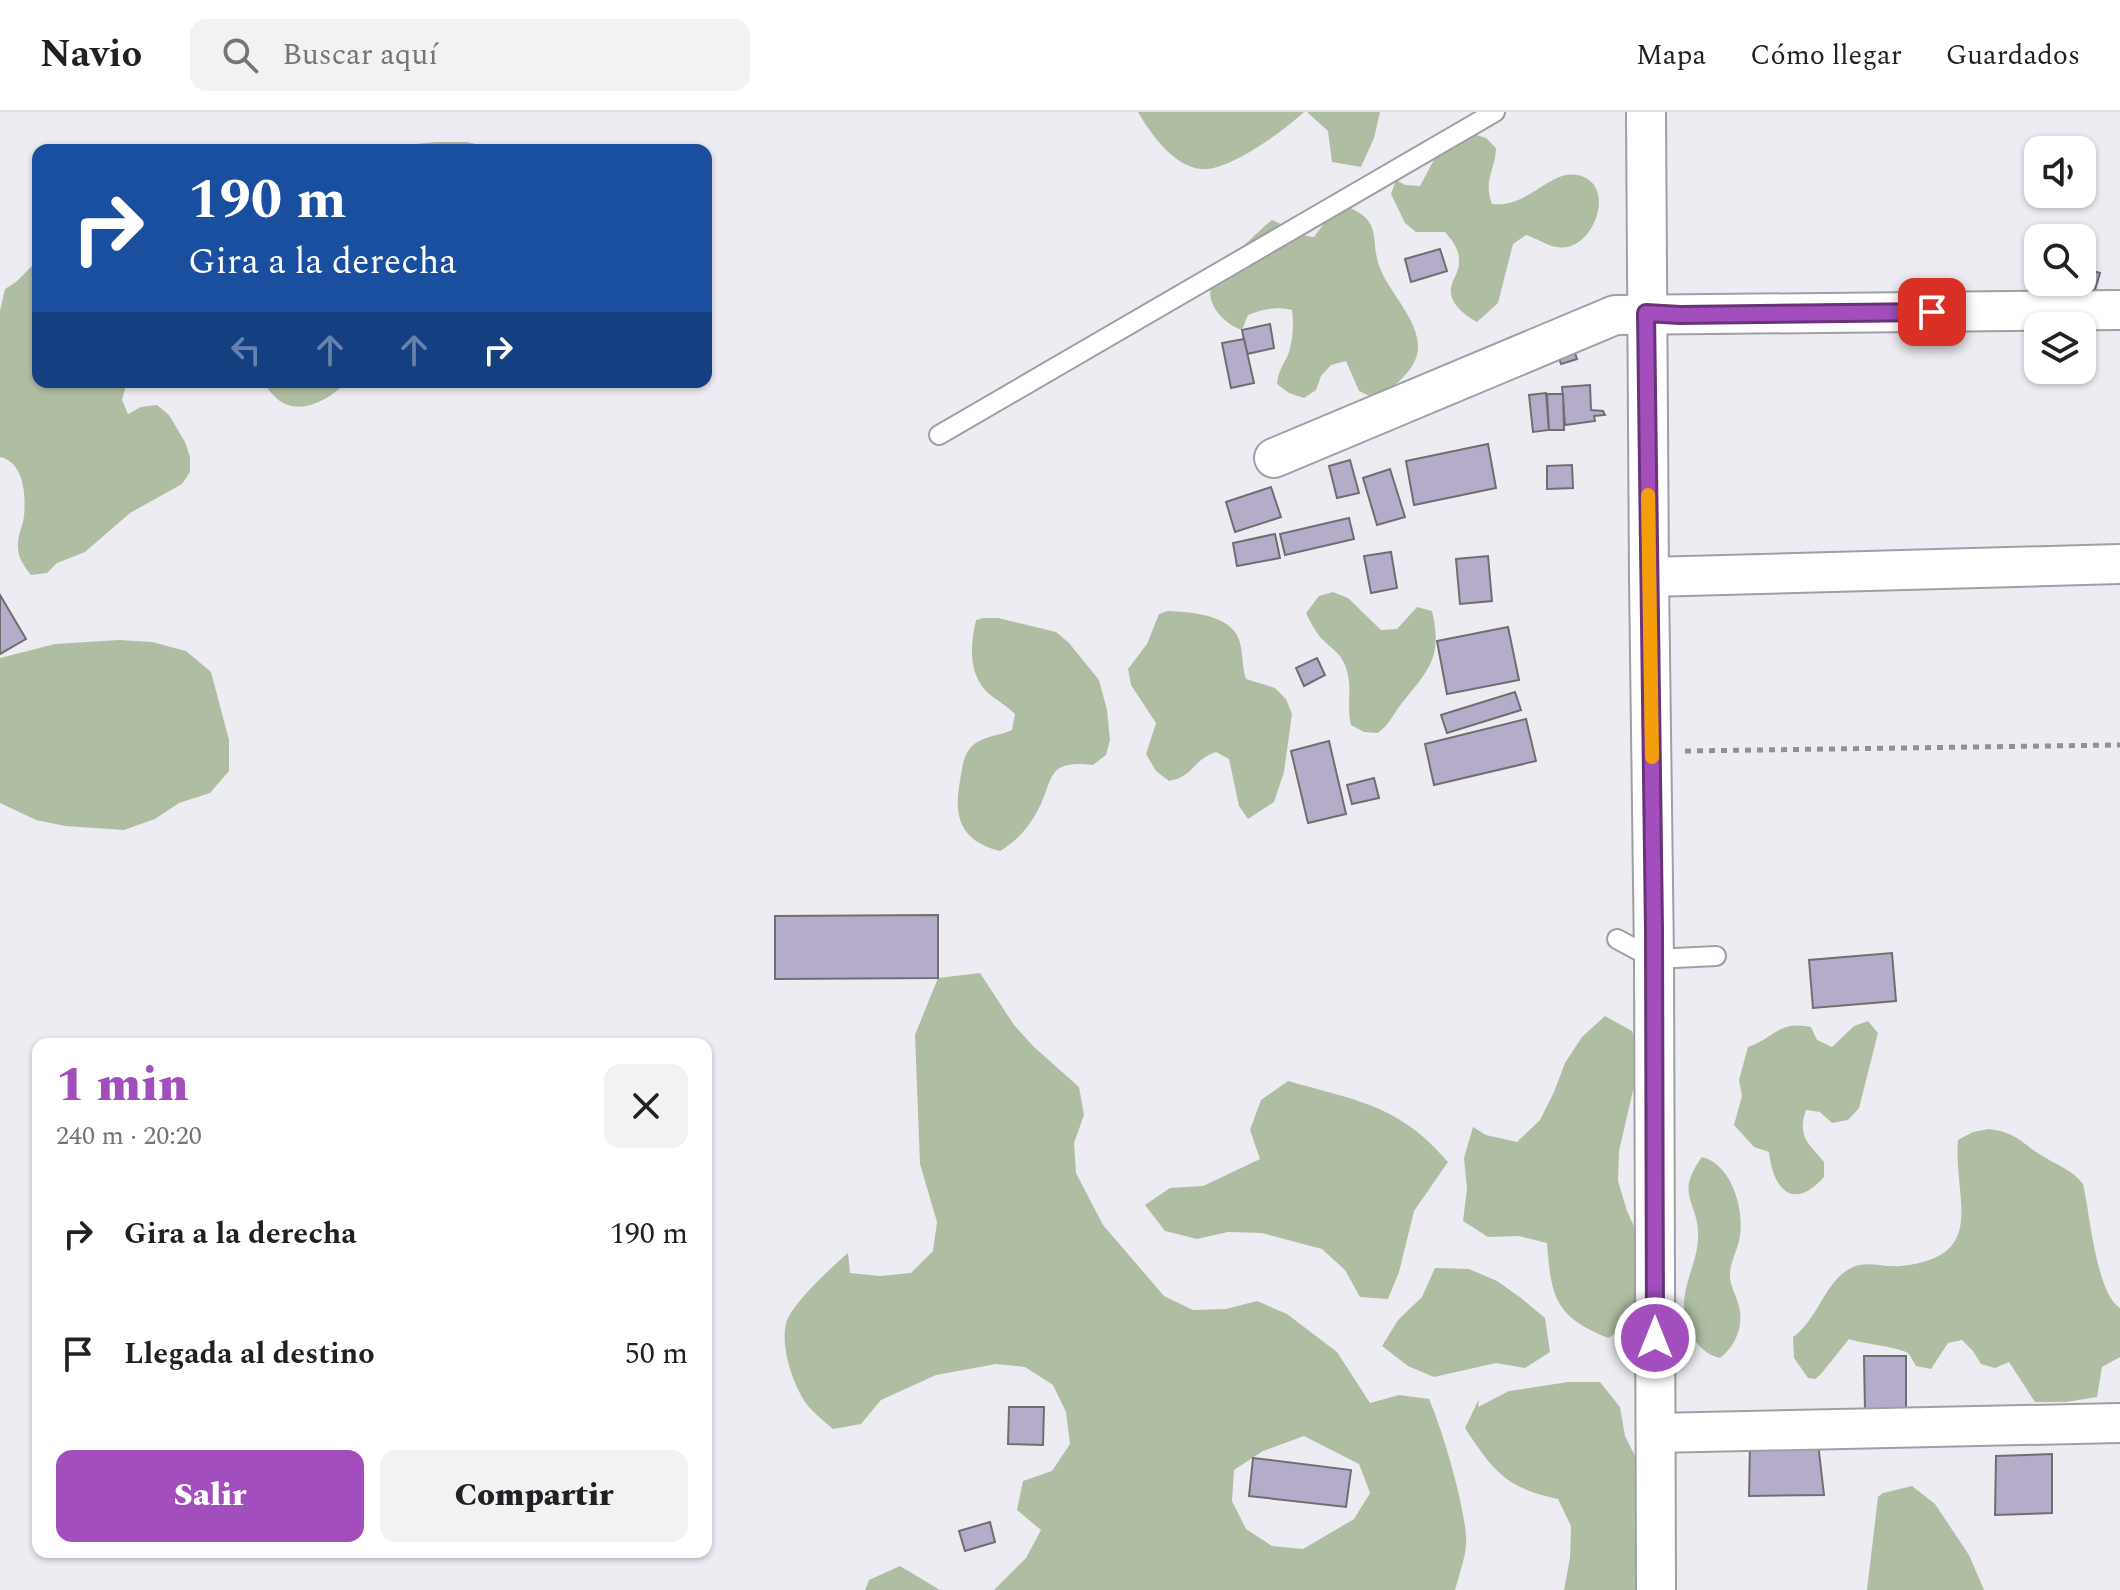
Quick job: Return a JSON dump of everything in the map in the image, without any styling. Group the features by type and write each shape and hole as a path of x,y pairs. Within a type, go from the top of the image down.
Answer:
{"street":[{"path":"1646,112 1656,1590"},
{"path":"1274,458 1615,315 2120,310"},
{"path":"1649,577 2120,564"},
{"path":"1656,1433 2120,1423"}],"lane":[{"path":"939,435 1495,112"},
{"path":"1617,939 1654,959 1716,956"}],"path":[{"path":"1696,751 2120,745"}],"green space":[{"path":"1138,112 1304,112 1270,139 1240,157 1226,164 1201,169 1172,156"},
{"path":"1307,112 1380,112 1374,138 1361,167 1332,162 1328,131"},
{"path":"1470,133 1486,138 1496,148 1489,182 1492,204 1517,200 1567,175 1589,180 1599,200 1593,224 1577,243 1555,247 1526,235 1513,244 1498,303 1477,322 1462,311 1452,296 1452,284 1459,263 1453,241 1445,232 1416,232 1405,223 1391,194 1396,180 1405,185 1420,186 1442,145"},
{"path":"467,142 476,144 416,144"},
{"path":"1348,207 1367,219 1371,226 1380,268 1416,332 1416,359 1395,385 1372,397 1359,391 1346,361 1331,365 1321,376 1316,390 1304,398 1289,393 1277,384 1291,344 1292,310 1270,309 1248,315 1242,330 1230,324 1214,308 1211,287 1229,262 1272,220 1297,233 1314,237 1334,210"},
{"path":"32,266 32,388 125,388 122,400 128,414 141,407 157,405 169,415 190,457 190,472 182,484 130,513 85,552 57,563 47,573 31,575 18,551 25,508 22,480 14,465 0,457 0,311 5,289"},
{"path":"268,388 340,388 315,404 304,406 293,406 273,395"},
{"path":"1333,592 1348,598 1381,630 1397,629 1417,607 1432,611 1436,640 1431,662 1420,681 1378,733 1364,732 1351,725 1349,679 1344,663 1318,634 1306,613 1319,596"},
{"path":"1168,611 1215,618 1231,628 1239,640 1246,679 1275,688 1286,699 1292,714 1284,772 1274,802 1248,819 1239,806 1229,759 1216,752 1202,759 1178,779 1169,781 1156,771 1146,754 1156,723 1131,685 1128,669 1147,644 1159,614"},
{"path":"998,618 1056,632 1069,643 1099,680 1107,710 1110,740 1106,755 1093,765 1066,765 1054,774 1031,822 1000,851 987,847 968,834 959,817 958,806 962,767 969,750 981,740 1012,730 1015,714 989,694 974,669 974,630 976,620"},
{"path":"119,640 152,642 186,651 211,672 229,740 229,771 210,793 179,803 155,819 124,830 65,826 36,820 0,803 0,658 55,644"},
{"path":"980,973 1014,1025 1079,1087 1084,1115 1074,1143 1076,1173 1103,1225 1164,1296 1193,1310 1226,1309 1257,1301 1287,1314 1337,1352 1370,1403 1399,1395 1429,1399 1454,1473 1466,1534 1466,1547 1455,1590 994,1590 1026,1558 1041,1530 1017,1510 1023,1481 1052,1471 1070,1444 1066,1412 1053,1385 1025,1367 996,1364 936,1375 881,1400 861,1424 833,1429 809,1407 794,1379 785,1344 786,1324 795,1307 848,1253 850,1273 880,1276 911,1273 933,1251 937,1222 920,1164 915,1035 938,978","holes":["1304,1436 1359,1464 1370,1493 1354,1519 1303,1549 1272,1546 1246,1529 1232,1501 1234,1470 1263,1451"]},
{"path":"1605,1016 1632,1031 1640,1060 1619,1151 1618,1181 1627,1211 1653,1268 1650,1297 1633,1322 1608,1338 1577,1322 1559,1303 1551,1278 1547,1243 1519,1236 1488,1237 1463,1221 1467,1189 1464,1158 1473,1127 1486,1135 1517,1142 1540,1120 1565,1063 1582,1037"},
{"path":"1868,1021 1878,1033 1859,1108 1848,1120 1832,1123 1820,1112 1806,1110 1804,1133 1824,1162 1824,1177 1803,1193 1786,1192 1775,1176 1769,1152 1754,1147 1734,1125 1742,1096 1739,1080 1748,1047 1784,1028 1800,1025 1811,1027 1817,1040 1832,1047 1854,1026"},
{"path":"1288,1081 1355,1100 1394,1116 1430,1143 1448,1162 1414,1211 1399,1272 1388,1299 1360,1297 1345,1270 1322,1249 1262,1233 1228,1232 1197,1239 1165,1231 1145,1205 1170,1188 1203,1186 1260,1159 1250,1130 1261,1100"},
{"path":"1989,1129 2014,1137 2070,1172 2083,1184 2100,1270 2112,1300 2120,1308 2120,1357 2102,1367 2097,1397 2066,1402 2035,1402 2009,1362 1995,1368 1981,1364 1962,1340 1948,1343 1931,1369 1916,1366 1905,1352 1849,1339 1821,1374 1815,1379 1808,1378 1794,1358 1793,1337 1809,1321 1842,1274 1863,1265 1900,1266 1928,1260 1946,1251 1957,1238 1961,1222 1958,1140 1973,1132"},
{"path":"1702,1157 1721,1169 1728,1178 1740,1213 1740,1236 1730,1277 1740,1311 1740,1326 1735,1341 1720,1358 1711,1355 1696,1342 1687,1324 1684,1304 1698,1239 1689,1181"},
{"path":"1435,1268 1469,1269 1497,1281 1521,1298 1545,1318 1550,1352 1525,1368 1496,1363 1434,1377 1408,1366 1382,1346 1398,1320 1422,1297"},
{"path":"1568,1382 1600,1382 1620,1407 1625,1436 1638,1462 1650,1561 1636,1590 1564,1590 1570,1558 1571,1526 1558,1499 1525,1489 1502,1476 1465,1428 1479,1399 1478,1407 1509,1391"},
{"path":"1912,1486 1935,1504 1969,1555 1984,1590 1867,1590 1878,1497"},
{"path":"900,1566 940,1590 865,1590 869,1580"}],"building":[{"path":"1440,249 1447,271 1411,282 1405,259"},
{"path":"2066,296 2093,296 2091,303"},
{"path":"1270,324 1274,348 1247,354 1242,330"},
{"path":"1244,339 1254,383 1231,388 1222,343"},
{"path":"1573,347 1577,359 1561,364 1557,352"},
{"path":"1590,385 1591,410 1603,411 1605,415 1594,416 1595,421 1565,425 1562,387"},
{"path":"1546,393 1549,430 1533,432 1529,395"},
{"path":"1547,394 1563,394 1564,430 1549,430"},
{"path":"1488,444 1496,488 1414,505 1406,461"},
{"path":"1350,460 1359,493 1337,498 1329,466"},
{"path":"1572,465 1573,488 1547,489 1547,466"},
{"path":"1390,469 1405,517 1377,525 1363,478"},
{"path":"1271,487 1281,517 1235,532 1226,502"},
{"path":"1349,518 1354,539 1285,555 1280,534"},
{"path":"1275,534 1280,558 1237,566 1233,543"},
{"path":"1391,552 1397,588 1371,593 1364,556"},
{"path":"1488,556 1492,601 1460,604 1456,559"},
{"path":"0,595 26,639 0,654"},
{"path":"1508,627 1519,680 1447,694 1437,641"},
{"path":"1317,658 1325,675 1304,686 1296,668"},
{"path":"1515,692 1521,710 1447,733 1441,715"},
{"path":"1526,719 1536,761 1434,785 1425,744"},
{"path":"1329,741 1346,814 1308,823 1291,751"},
{"path":"1374,778 1379,798 1352,804 1347,785"},
{"path":"938,915 938,978 775,979 775,916"},
{"path":"1892,953 1896,1001 1813,1008 1809,960"},
{"path":"1864,1356 1906,1356 1906,1411 1865,1411"},
{"path":"1009,1407 1044,1407 1043,1445 1008,1444"},
{"path":"1750,1443 1818,1443 1824,1495 1749,1496"},
{"path":"2052,1454 2052,1513 1995,1515 1996,1456"},
{"path":"1253,1458 1351,1470 1346,1507 1249,1496"},
{"path":"990,1522 995,1542 965,1551 959,1531"}],"slow traffic":[{"path":"1648,495 1652,757"}],"route":[{"path":"1655,1338 1654,930 1646,313 1932,312"}]}
